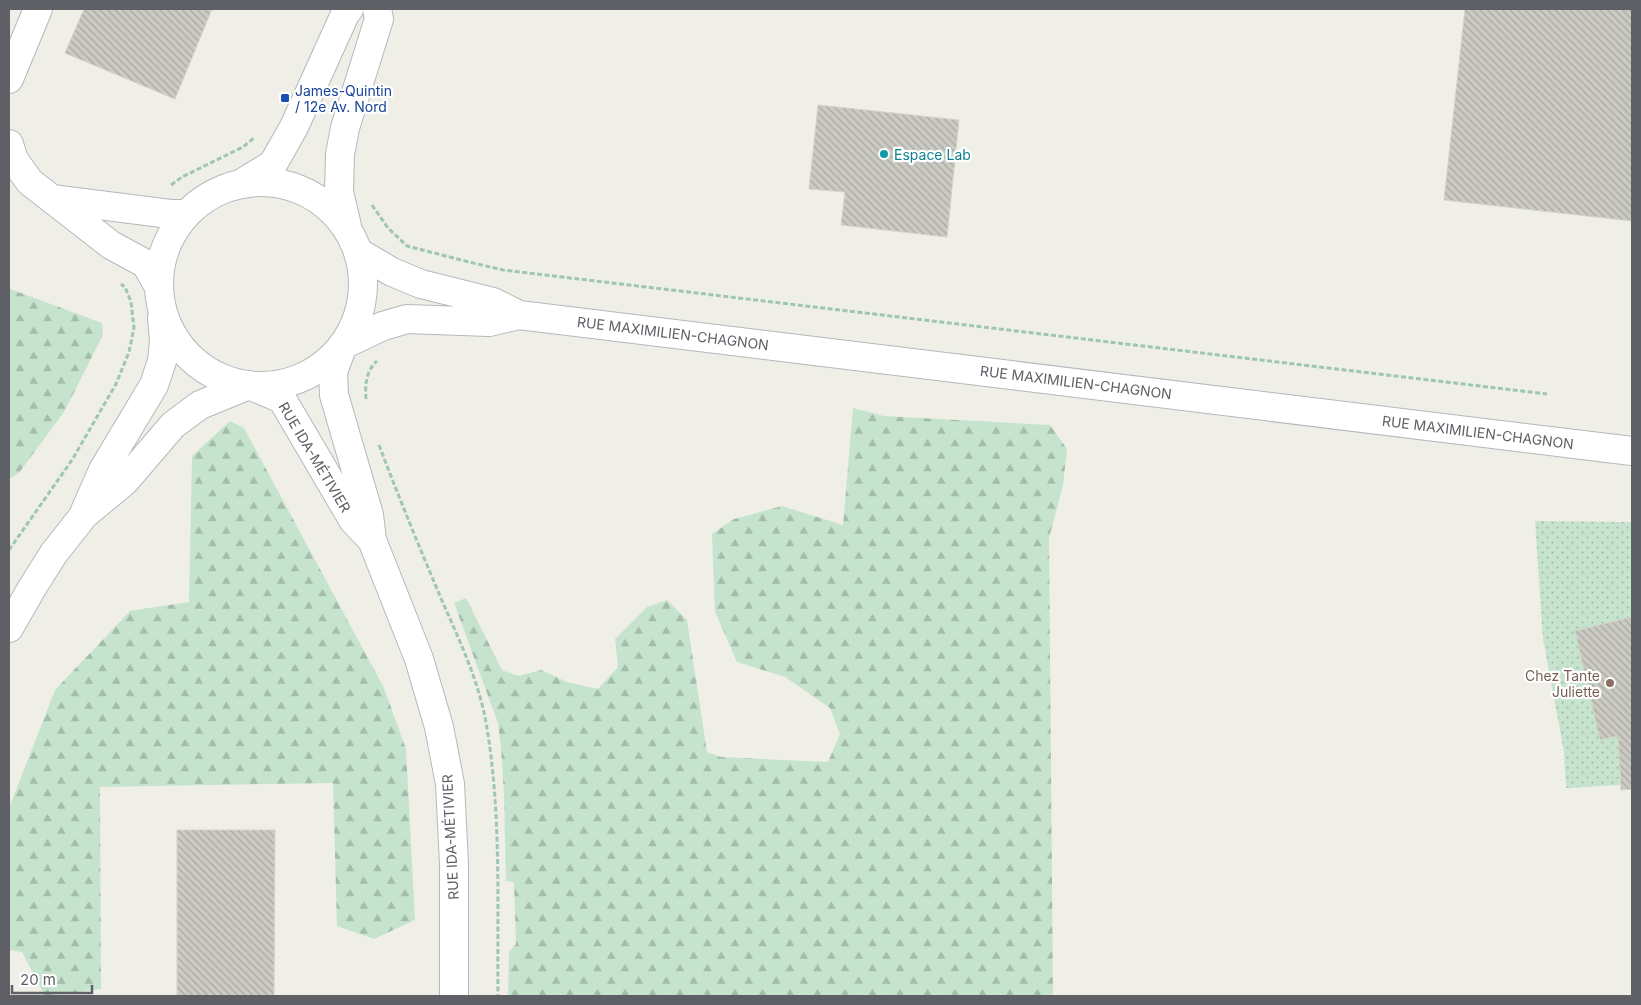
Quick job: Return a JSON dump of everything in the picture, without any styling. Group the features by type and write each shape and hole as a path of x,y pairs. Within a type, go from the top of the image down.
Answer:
{"street":[{"path":"9,80 38,9"},
{"path":"242,183 273,164 294,127 349,9"},
{"path":"9,144 14,160 30,182 111,245 146,264 171,332 184,352 203,368 225,380 249,385 275,385 301,378 324,364 343,345 358,316 363,284 339,192 340,154 345,128 379,19 377,9"},
{"path":"84,514 103,470 154,385 162,361 164,341 160,298 160,267 165,248 174,230 186,214 202,200 221,189 242,183 273,182 302,190 328,206 353,241"},
{"path":"50,199 170,214 186,214"},
{"name":"RUE MAXIMILIEN-CHAGNON","path":"353,241 392,272 421,284 493,302 519,315 1632,450"},
{"name":"RUE MAXIMILIEN-CHAGNON","path":"343,345 383,326 407,319 489,322 519,315"},
{"name":"RUE IDA-MÉTIVIER","path":"343,345 333,372 334,395 369,515 372,540 419,659 439,727 450,784 454,864 454,996"},
{"path":"9,628 54,553 84,514 125,481 173,425 200,405 249,385"},
{"name":"RUE IDA-MÉTIVIER","path":"249,385 282,399 353,520 372,540"}],"path":[{"path":"165,186 172,185 182,176 242,147 253,140 258,132"},
{"path":"370,198 372,206 388,228 407,246 503,270 1547,394"},
{"path":"9,550 72,460 116,384 129,352 134,328 131,302 125,287 118,282"}],"green space":[{"path":"9,286 10,289 102,323 103,335 64,412 19,473 9,479"},
{"path":"853,408 884,416 1050,425 1067,449 1063,485 1049,538 1053,996 508,996 509,952 516,944 514,882 506,881 504,795 498,723 454,603 466,598 502,670 518,676 541,670 567,682 598,689 618,667 615,639 647,607 667,600 687,620 707,752 721,757 828,762 840,734 830,708 785,677 737,662 715,612 712,534 734,519 782,506 843,525"},
{"path":"230,421 244,428 384,688 406,749 415,920 374,939 337,926 333,783 100,787 101,989 45,996 22,952 9,950 9,808 55,690 130,611 189,602 192,456"},
{"path":"1535,521 1632,522 1632,617 1575,631 1600,740 1618,736 1620,785 1566,788 1564,752 1543,639"}],"building":[{"path":"84,9 212,9 175,99 65,53"},
{"path":"1465,9 1632,9 1632,221 1444,200"},
{"name":"Espace Lab","path":"818,105 959,120 947,237 841,225 845,192 809,189"},
{"name":"Chez Tante Juliette","path":"1632,617 1632,789 1621,790 1618,736 1600,740 1575,631"},
{"path":"177,830 275,830 274,996 177,996"}],"place":[{"name":"James-Quintin / 12e Av. Nord","path":"285,98"},
{"name":"Espace Lab","path":"884,154"},
{"name":"Chez Tante Juliette","path":"1610,683"}]}
